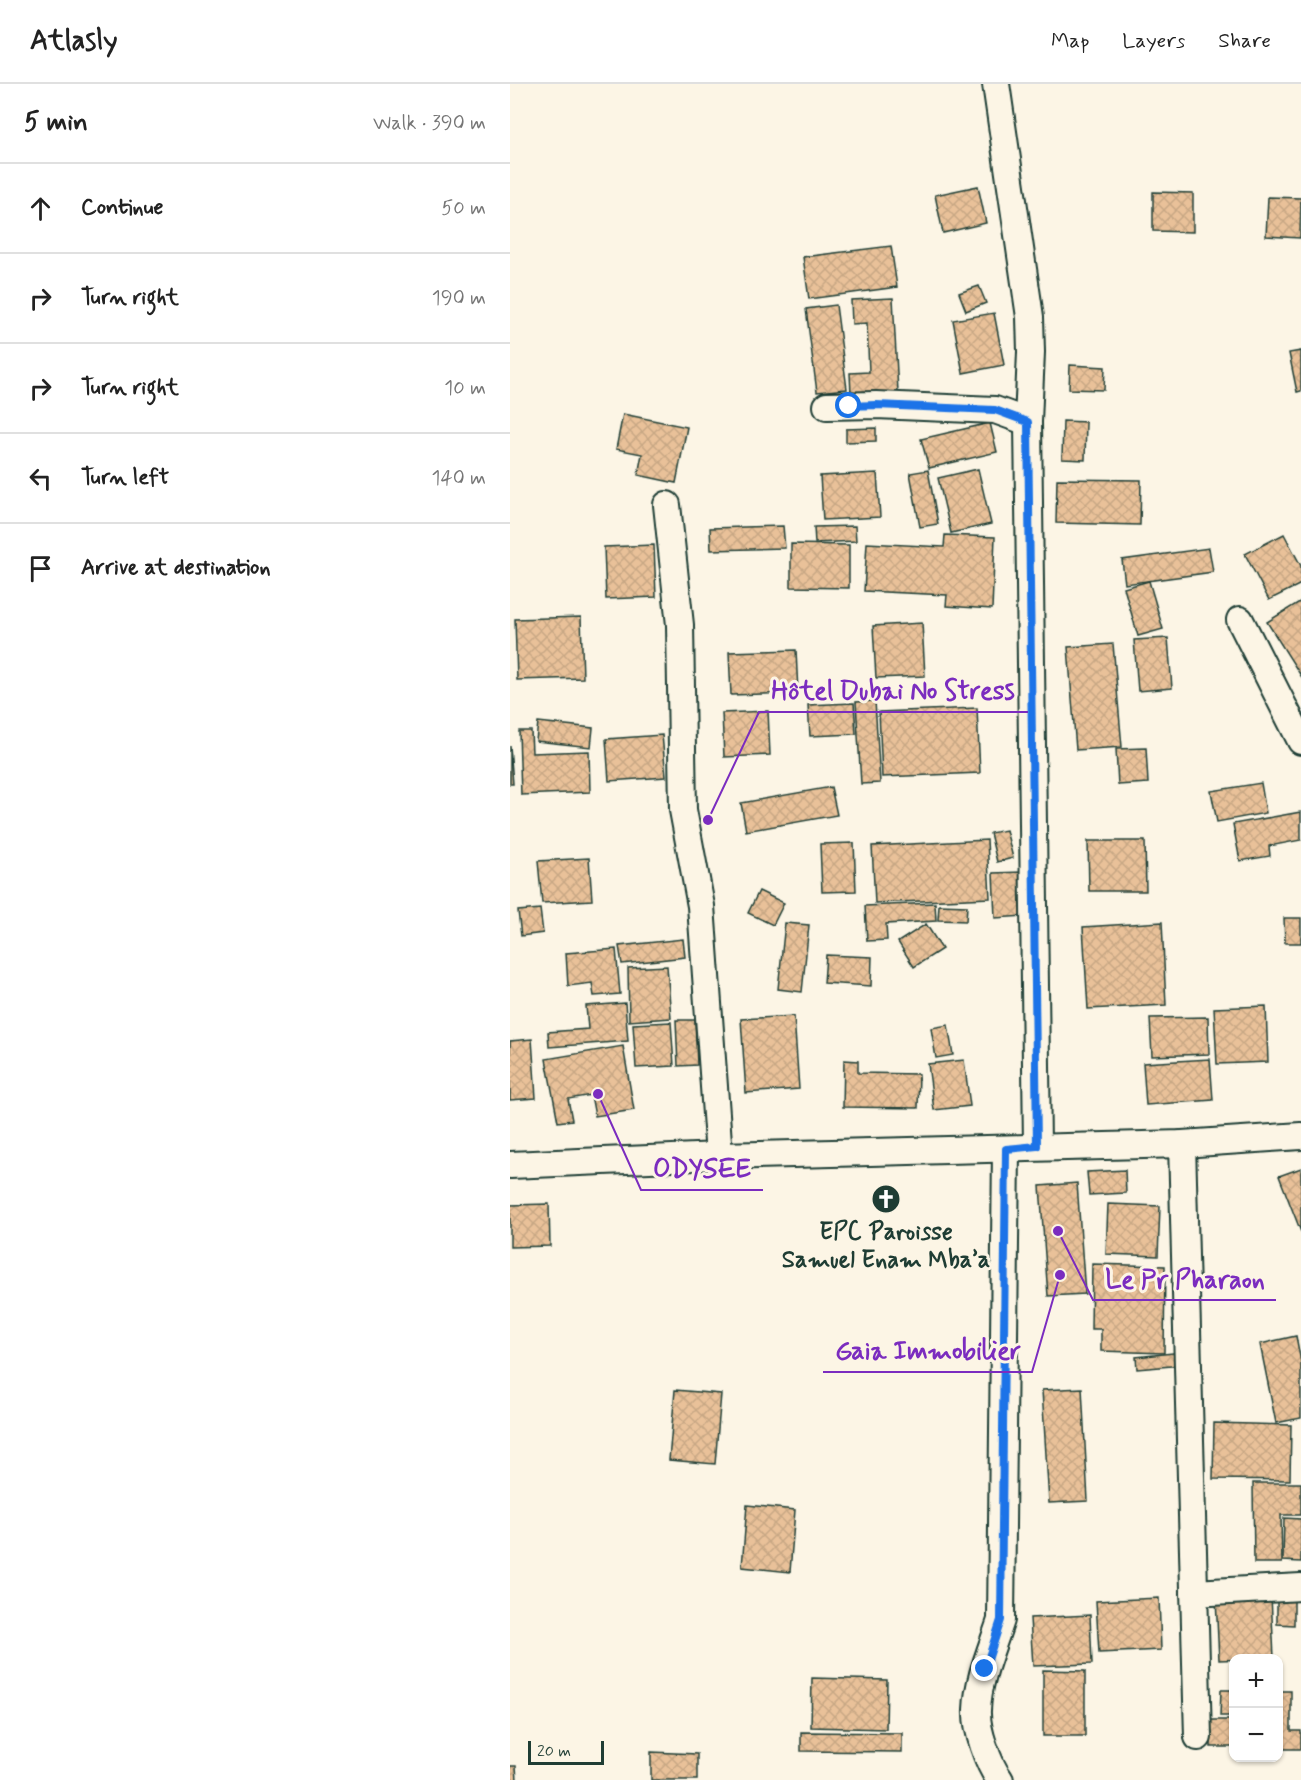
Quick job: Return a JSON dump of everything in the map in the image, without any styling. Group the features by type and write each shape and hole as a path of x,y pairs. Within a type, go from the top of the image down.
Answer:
{"street":[{"path":"996,84 1030,317 1028,422 1037,1146"},
{"path":"827,406 876,405 995,410 1028,422"},
{"path":"666,505 680,625 683,810 701,906 719,1156"},
{"path":"1240,620 1301,741"},
{"path":"510,1165 719,1156 1006,1149 1037,1146 1182,1144 1301,1136"},
{"path":"1182,1144 1198,1737"},
{"path":"1000,1780 984,1748 977,1711 985,1669 1001,1620 1006,1149"},
{"path":"1194,1593 1301,1587"}],"building":[{"path":"978,186 986,223 943,233 935,195"},
{"path":"1153,192 1193,193 1193,232 1153,231"},
{"path":"1268,197 1301,198 1300,238 1266,236"},
{"path":"891,246 897,287 809,299 803,257"},
{"path":"979,286 986,303 966,311 959,293"},
{"path":"893,298 898,392 851,394 850,373 869,372 867,323 852,324 851,300"},
{"path":"836,305 847,389 817,392 806,309"},
{"path":"994,313 1004,365 963,373 953,320"},
{"path":"1301,351 1301,391 1297,392 1289,353"},
{"path":"1070,365 1105,367 1104,390 1069,389"},
{"path":"623,414 687,427 676,483 638,475 642,454 616,449"},
{"path":"1063,421 1086,422 1085,460 1062,459"},
{"path":"990,423 997,452 929,468 921,439"},
{"path":"876,428 876,441 846,442 846,429"},
{"path":"978,469 991,524 951,533 938,478"},
{"path":"928,470 938,524 920,527 910,473"},
{"path":"877,473 880,517 823,520 820,476"},
{"path":"1057,479 1141,480 1140,525 1056,523"},
{"path":"783,526 785,548 711,550 710,528"},
{"path":"855,526 856,541 815,543 814,527"},
{"path":"1284,534 1301,566 1301,584 1269,600 1245,554"},
{"path":"945,535 995,537 992,609 946,606 947,595 864,591 867,543 944,547"},
{"path":"791,544 849,545 849,588 791,587"},
{"path":"654,545 656,597 606,599 604,547"},
{"path":"1209,548 1213,572 1125,584 1122,560"},
{"path":"1149,581 1163,629 1138,636 1124,588"},
{"path":"1301,601 1301,676 1267,622"},
{"path":"581,617 583,678 517,680 515,619"},
{"path":"922,623 925,676 876,678 873,626"},
{"path":"1168,638 1172,688 1138,691 1134,640"},
{"path":"1113,644 1122,747 1076,750 1068,647"},
{"path":"796,650 798,693 731,695 729,652"},
{"path":"875,701 880,783 861,784 856,702"},
{"path":"854,703 856,734 810,736 808,705"},
{"path":"977,708 980,773 882,777 879,712"},
{"path":"768,711 770,755 724,757 722,713"},
{"path":"538,722 593,728 591,747 536,741"},
{"path":"519,731 531,731 532,753 589,751 590,792 521,795"},
{"path":"662,735 666,777 609,781 606,739"},
{"path":"510,746 513,784 510,784"},
{"path":"1146,748 1148,783 1118,785 1116,749"},
{"path":"1261,783 1266,813 1217,822 1211,791"},
{"path":"831,787 837,815 746,831 741,803"},
{"path":"1301,812 1301,840 1269,846 1270,856 1240,861 1233,824"},
{"path":"1006,830 1013,858 997,862 990,833"},
{"path":"987,840 990,898 875,903 872,846"},
{"path":"1088,841 1145,841 1146,891 1089,891"},
{"path":"854,843 856,891 822,892 820,844"},
{"path":"589,858 592,900 542,903 538,861"},
{"path":"1022,872 1025,916 995,918 993,873"},
{"path":"759,891 784,903 773,925 748,913"},
{"path":"935,903 936,921 886,924 887,940 867,941 865,906"},
{"path":"939,905 967,906 966,921 938,920"},
{"path":"540,909 543,933 521,936 518,911"},
{"path":"1284,918 1301,918 1301,943 1285,943"},
{"path":"1162,922 1166,1005 1088,1009 1083,927"},
{"path":"785,923 809,925 802,992 778,989"},
{"path":"926,924 942,949 914,967 898,942"},
{"path":"683,939 685,957 622,964 619,946"},
{"path":"616,949 620,994 594,996 592,983 568,986 566,953"},
{"path":"826,955 872,957 871,986 824,983"},
{"path":"667,966 671,1018 629,1021 628,968"},
{"path":"625,1003 628,1041 549,1047 548,1032 588,1029 586,1006"},
{"path":"1266,1006 1268,1062 1217,1064 1214,1008"},
{"path":"794,1016 799,1089 746,1093 741,1019"},
{"path":"1208,1017 1209,1054 1152,1056 1150,1018"},
{"path":"676,1020 695,1020 697,1065 678,1066"},
{"path":"671,1022 674,1066 636,1068 633,1024"},
{"path":"948,1025 953,1055 936,1058 931,1028"},
{"path":"532,1039 536,1098 510,1100 510,1041"},
{"path":"623,1046 634,1110 595,1116 591,1095 568,1099 572,1120 558,1122 546,1059"},
{"path":"1210,1059 1213,1100 1146,1105 1143,1063"},
{"path":"844,1060 858,1061 858,1073 919,1074 918,1108 843,1107"},
{"path":"964,1060 970,1106 934,1110 928,1064"},
{"path":"1301,1168 1301,1232 1279,1176"},
{"path":"1125,1170 1126,1193 1089,1195 1087,1172"},
{"path":"1077,1183 1085,1294 1048,1296 1040,1186"},
{"path":"549,1204 550,1246 510,1247 510,1205"},
{"path":"1108,1204 1160,1206 1158,1256 1106,1254"},
{"path":"1092,1264 1165,1266 1164,1353 1101,1351 1101,1329 1091,1329"},
{"path":"1296,1336 1301,1362 1301,1418 1276,1423 1260,1344"},
{"path":"1182,1352 1183,1365 1137,1369 1136,1357"},
{"path":"1082,1388 1088,1501 1049,1503 1042,1390"},
{"path":"675,1390 721,1394 715,1464 669,1460"},
{"path":"1214,1423 1291,1425 1290,1480 1213,1479"},
{"path":"1253,1483 1301,1483 1301,1515 1281,1515 1282,1563 1254,1563"},
{"path":"747,1505 795,1510 790,1572 742,1567"},
{"path":"1284,1518 1301,1519 1301,1562 1283,1561"},
{"path":"1271,1596 1274,1654 1229,1654 1229,1660 1219,1660 1216,1598"},
{"path":"1159,1598 1161,1650 1099,1653 1096,1601"},
{"path":"1277,1598 1294,1598 1294,1625 1277,1624"},
{"path":"1090,1615 1092,1664 1033,1666 1030,1618"},
{"path":"1043,1670 1085,1671 1085,1736 1043,1736"},
{"path":"812,1678 887,1680 886,1729 811,1727"},
{"path":"1221,1690 1229,1690 1229,1716 1220,1716"},
{"path":"1283,1691 1291,1691 1291,1731 1301,1731 1301,1749 1283,1749"},
{"path":"1211,1720 1229,1720 1229,1747 1211,1747"},
{"path":"801,1732 902,1733 902,1752 801,1751"},
{"path":"651,1752 697,1754 697,1780 651,1780"},
{"path":"510,1766 516,1766 517,1780 510,1780"}],"place":[{"name":"Hôtel Dubai No Stress","path":"708,820"},
{"name":"ODYSEE","path":"598,1094"},
{"name":"EPC Paroisse Samuel Enam Mba’a","path":"886,1199"},
{"name":"Le Pr Pharaon","path":"1058,1231"},
{"name":"Gaia Immobilier","path":"1060,1275"}],"route":[{"path":"849,406 995,410 1028,422 1037,1146 1006,1149 1001,1620 985,1669"}]}
